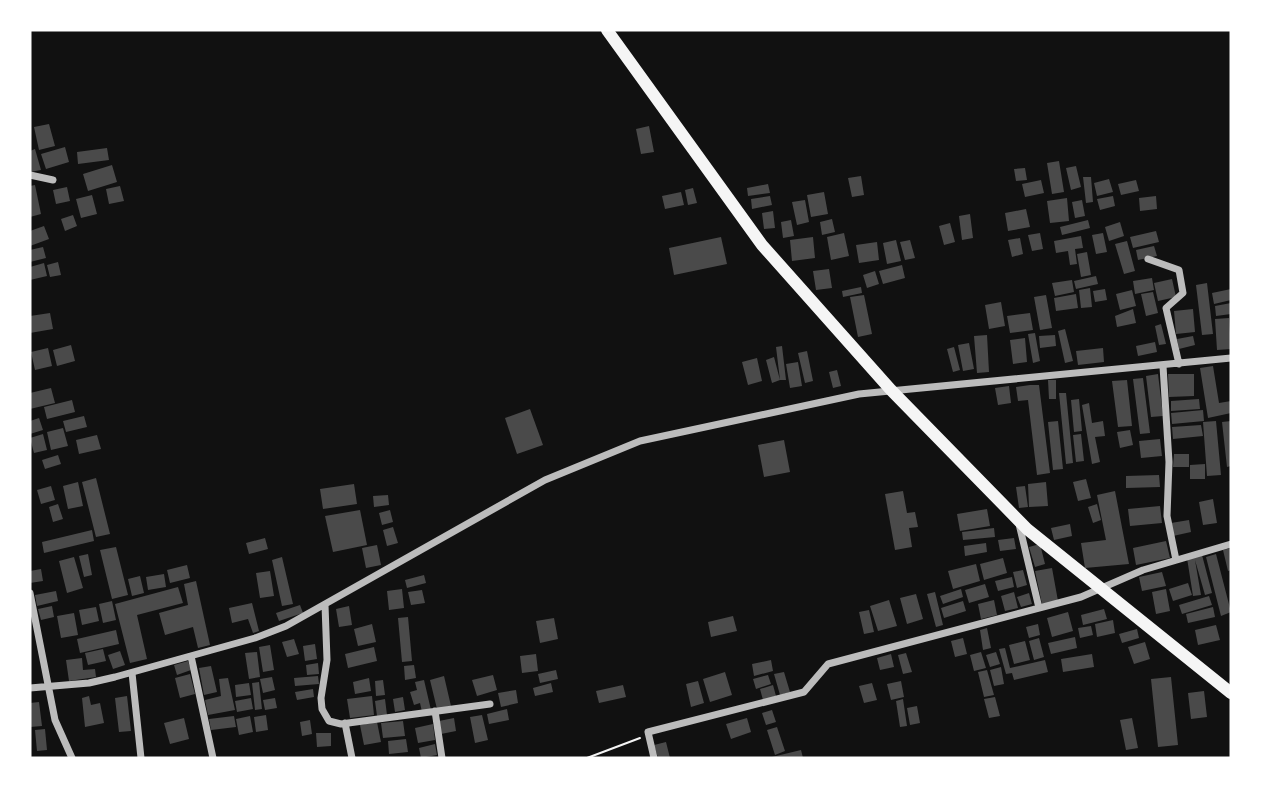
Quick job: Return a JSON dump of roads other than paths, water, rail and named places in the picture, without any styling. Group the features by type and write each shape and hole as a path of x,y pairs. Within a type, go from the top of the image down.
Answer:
{"highway":[{"path":"607,30 762,245 891,390 1018,519 1098,589 1189,656 1231,693"}],"street":[{"path":"30,175 53,180"},
{"path":"1147,259 1179,270 1183,293 1166,308 1179,364"},
{"path":"30,688 89,683 132,673 276,630 545,480 639,441 793,407 891,390 1231,358"},
{"path":"1163,366 1169,462 1167,516 1176,560"},
{"path":"1018,519 1039,608"},
{"path":"654,758 648,735 650,731 804,692 828,664 1039,608 1176,560 1231,544"},
{"path":"30,593 55,720 72,758"},
{"path":"325,605 327,660 322,709 329,721 345,723 490,704"},
{"path":"191,656 212,758"},
{"path":"132,673 141,758"},
{"path":"435,711 442,758"},
{"path":"345,723 352,758"}]}
